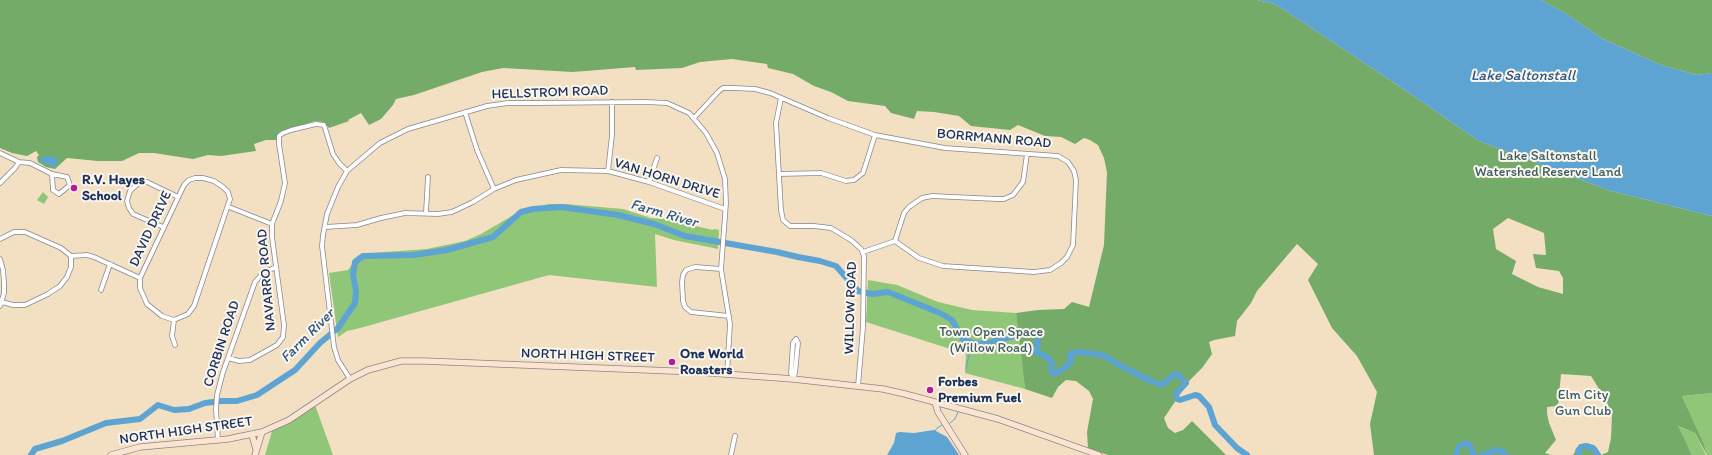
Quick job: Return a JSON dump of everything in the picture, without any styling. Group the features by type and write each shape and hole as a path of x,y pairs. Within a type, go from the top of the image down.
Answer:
{"main road":[{"name":"NORTH HIGH STREET","path":"110,455 140,447 218,440 262,432 289,420 350,379 374,368 396,362 414,361 637,369 727,374 858,386 894,391 1018,425 1099,455"},
{"path":"935,402 938,412 965,455"},
{"path":"256,452 262,432"},
{"path":"252,435 256,452"}],"street":[{"name":"BORRMANN ROAD","path":"694,118 719,91 728,88 755,89 875,135 945,148 1062,157 1068,162 1076,176 1073,245 1067,257 1056,266 1045,271 1034,272 943,266 919,258 894,240"},
{"name":"WILLOW ROAD","path":"781,98 776,124 782,217 785,223 790,226 831,228 845,236 863,252 865,260 865,278 858,386"},
{"path":"608,171 612,135 612,102"},
{"name":"HELLSTROM ROAD","path":"350,379 338,360 333,342 322,246 327,214 333,198 347,171 373,148 397,134 419,125 465,112 487,106 508,103 667,103 682,109 694,118 706,133 718,153 725,179 724,234 721,269 730,331 727,374"},
{"path":"465,112 477,150 494,189"},
{"name":"NAVARRO ROAD","path":"228,358 239,361 250,360 277,345 283,337 284,325 272,224 281,200 285,183 279,136 291,130 319,124 324,125 335,158 347,171"},
{"path":"779,174 821,173 846,181 854,180 863,173 875,135"},
{"path":"0,153 19,162 26,162 52,174 67,177 70,182 68,187 59,194 53,190 52,174"},
{"path":"863,252 894,240 904,213 909,207 922,198 932,196 1004,199 1014,195 1019,190 1023,182 1027,154"},
{"path":"649,182 657,158"},
{"path":"0,183 19,162"},
{"name":"VAN HORN DRIVE","path":"325,227 357,225 393,214 426,212 438,214 452,212 473,202 494,189 516,180 561,170 608,171 649,182 725,209"},
{"path":"426,212 428,177"},
{"name":"DAVID DRIVE","path":"174,320 162,316 147,304 140,288 140,278 163,227 178,197 189,180 195,178 203,178 214,181 222,187 228,192 230,199 229,206"},
{"path":"163,227 132,214 127,201 130,191 140,182 147,182 178,197"},
{"path":"175,345 172,336 174,320 188,314 194,306 229,206 272,224"},
{"path":"0,239 18,231 25,232 61,248 71,256 87,255 140,278"},
{"path":"0,259 4,283 1,304 25,305 48,294 60,286 67,277 71,267 71,256"},
{"path":"101,290 110,264"},
{"name":"CORBIN ROAD","path":"218,440 216,407 217,395 228,358 255,282 264,273 276,267"},
{"path":"721,269 695,267 686,270 683,275 682,282 683,301 685,307 691,312 729,316"},
{"path":"796,339 798,340 798,344 793,379 791,373 793,343 796,339"},
{"path":"731,455 736,436"}],"green space":[{"name":"Lake Saltonstall Watershed Reserve Land","path":"0,0 1257,0 1275,4 1479,141 1611,191 1712,216 1712,393 1682,396 1704,444 1707,455 1695,433 1678,426 1692,455 1601,455 1608,452 1611,438 1612,415 1606,400 1591,376 1561,374 1558,406 1547,407 1549,423 1556,440 1545,453 1551,455 1374,455 1370,424 1377,392 1357,356 1332,328 1308,280 1318,264 1297,244 1257,291 1251,303 1237,321 1235,336 1209,342 1212,354 1202,368 1189,381 1164,418 1168,428 1175,433 1183,430 1192,421 1226,455 1108,455 1088,448 1087,432 1093,399 1089,391 1076,381 1066,380 1058,387 1052,398 1025,389 1016,313 1064,309 1072,302 1089,307 1104,245 1107,172 1104,158 1098,145 1084,138 1075,144 1061,137 1045,136 1018,125 1010,130 971,126 959,116 934,112 917,111 914,119 891,113 885,106 848,101 831,92 814,86 793,74 768,68 767,64 732,59 700,62 682,68 636,70 635,67 573,72 503,68 482,72 414,95 396,99 381,119 369,125 361,113 348,120 349,121 329,128 324,122 315,121 279,132 276,140 266,140 254,144 256,151 221,156 208,155 193,159 154,153 139,153 122,161 98,161 67,158 55,169 46,167 38,162 37,157 39,155 36,151 27,156 12,153 0,148","holes":["1508,218 1544,233 1546,255 1533,254 1536,268 1559,271 1563,278 1563,294 1538,287 1512,274 1516,261 1496,249 1493,229"]},
{"path":"1541,0 1712,0 1712,73 1697,75 1661,65 1603,39 1562,11"},
{"path":"43,192 48,197 44,204 37,200"},
{"path":"548,204 623,209 651,218 664,219 719,230 718,249 674,240 655,234 657,287 549,275 347,331 338,337 329,273 348,270 356,259 371,253 427,249 465,241 481,234 517,213"},
{"name":"Town Open Space (Willow Road)","path":"868,280 897,285 938,302 972,310 1016,313 1025,389 965,373 966,354 866,322"},
{"path":"1712,393 1712,455 1707,455 1704,444 1682,396"},
{"path":"315,405 333,455 265,455 272,431"},
{"path":"1677,426 1695,433 1706,455 1692,455"},
{"path":"1580,444 1589,444 1597,448 1601,455 1573,455"}],"water":[{"name":"Lake Saltonstall","path":"1257,0 1541,0 1562,11 1603,39 1661,65 1697,75 1712,73 1712,216 1611,191 1479,141 1275,4"},
{"path":"42,157 55,157 58,160 56,166 54,167 39,161"},
{"path":"934,430 947,437 959,455 887,455 894,443 896,433 914,433"}],"waterway":[{"name":"Farm River","path":"31,455 35,449 62,441 106,423 140,419 158,405 174,410 189,409 205,403 237,401 257,395 295,370 320,343 338,328 355,303 356,291 353,275 355,262 363,256 414,255 447,250 493,237 521,212 533,209 561,207 618,215 654,224 685,236 777,252 836,266 858,291 872,294 888,292 940,313 952,320 963,339 972,343 985,344 1028,332 1037,336 1038,344 1035,351 1047,357 1052,363 1051,370 1054,374 1071,362 1070,354 1078,352 1103,355 1119,365 1162,385 1172,376 1177,374 1186,383 1176,394 1177,399 1180,400 1195,395 1199,396 1209,407 1215,425 1237,448 1247,455"},
{"path":"966,369 970,351"},
{"path":"950,423 955,419 958,412"},
{"path":"935,431 942,425"},
{"name":"Farm River","path":"1456,455 1458,448 1462,444 1469,444 1474,455"},
{"name":"Farm River","path":"1579,455 1578,451 1581,447 1586,446 1593,448 1598,455"},
{"name":"Farm River","path":"1482,455 1497,450 1502,451 1506,455"}],"place":[{"name":"R.V. Hayes School","path":"74,188"},
{"name":"One World Roasters","path":"672,362"},
{"name":"Forbes Premium Fuel","path":"930,390"}],"park label":[{"name":"Elm City Gun Club","path":"1583,404"}]}
